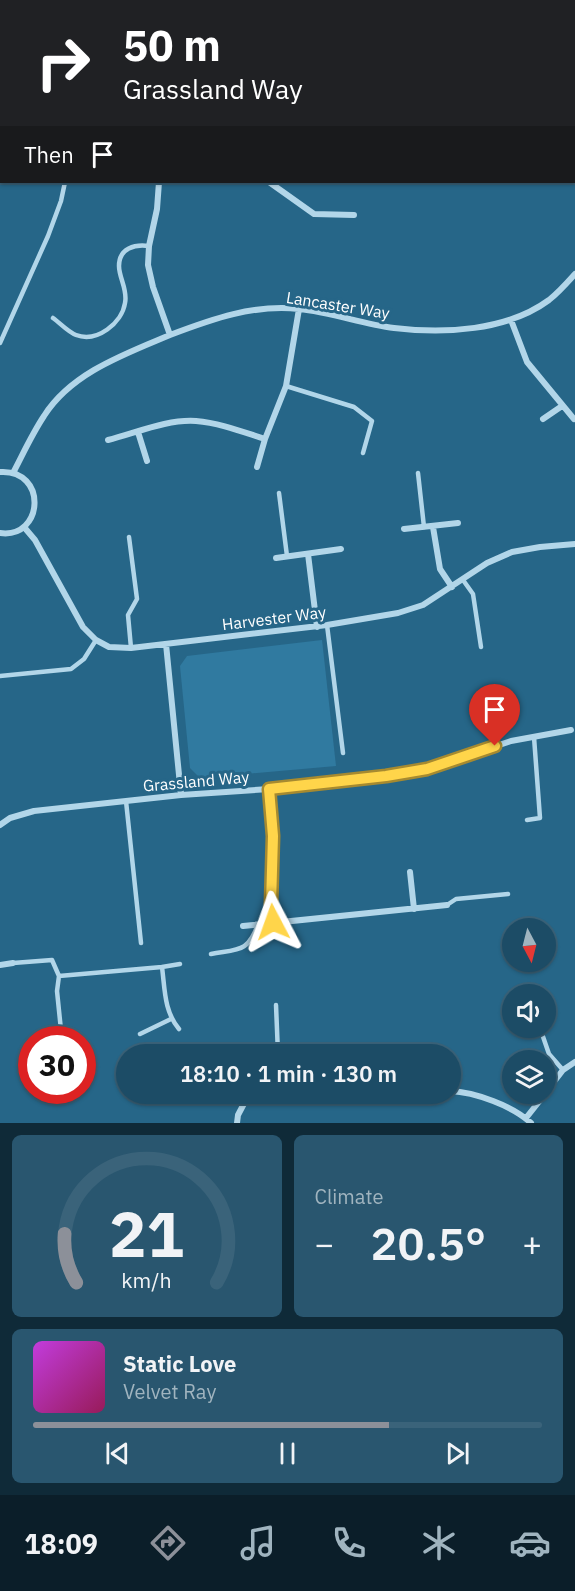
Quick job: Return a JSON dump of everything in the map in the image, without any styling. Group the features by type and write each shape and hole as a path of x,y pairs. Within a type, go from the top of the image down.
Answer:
{"street":[{"path":"159,183 158,209 149,246 148,265 170,335"},
{"path":"270,183 314,214 354,215"},
{"name":"Lancaster Way","path":"13,473 44,415 59,397 87,374 170,335 227,315 265,308 300,309 394,328 464,329 511,320 549,300 575,274"},
{"path":"257,467 265,439 286,386 300,309"},
{"path":"511,320 527,362 574,419"},
{"path":"543,419 562,406"},
{"path":"108,440 177,422 196,421 220,425 265,439"},
{"path":"138,432 147,461"},
{"path":"0,472 13,473 23,478 31,486 35,496 35,508 24,527 15,532 0,533"},
{"path":"404,529 458,523"},
{"path":"24,527 35,540 82,627 96,640"},
{"path":"433,527 441,568 452,587"},
{"name":"Harvester Way","path":"96,640 109,647 131,648 317,627 398,613 423,605 487,564 512,552 575,544"},
{"path":"276,558 341,549"},
{"path":"308,554 317,627"},
{"path":"166,644 181,795"},
{"name":"Grassland Way","path":"0,825 34,811 386,776 427,769 489,747 571,730"},
{"path":"269,789 273,836 271,904 273,922"},
{"path":"410,872 414,909"},
{"path":"243,926 447,905"},
{"path":"0,965 13,963"},
{"path":"556,1079 563,1070 575,1062"},
{"path":"461,1092 491,1100 528,1121 538,1104"},
{"path":"237,1123 238,1114 244,1104"}],"lane":[{"path":"0,343 48,236 61,201 65,183"},
{"path":"53,318 76,335 92,337 107,330 119,319 125,303 119,265 123,254 137,244 149,246"},
{"path":"286,386 354,407 372,421 363,453"},
{"path":"418,473 424,527"},
{"path":"279,493 287,556"},
{"path":"129,537 137,599 128,615 131,648"},
{"path":"463,580 473,594 481,647"},
{"path":"327,625 343,753"},
{"path":"0,675 71,669 84,659 96,640"},
{"path":"527,820 540,818 534,737"},
{"path":"126,801 141,943"},
{"path":"447,905 456,899 508,894"},
{"path":"211,954 239,949 246,945 252,941 258,924"},
{"path":"13,963 52,960 59,976 57,991 61,1026"},
{"path":"59,976 180,964"},
{"path":"162,967 167,1010 179,1029"},
{"path":"276,1005 278,1044"},
{"path":"140,1034 171,1019"},
{"path":"543,1038 549,1054 563,1070"}],"shaded area":[{"path":"322,640 336,766 200,778 190,768 180,666 187,656"}],"route":[{"path":"273,922 271,904 273,836 269,789 427,769 495,746"}]}
